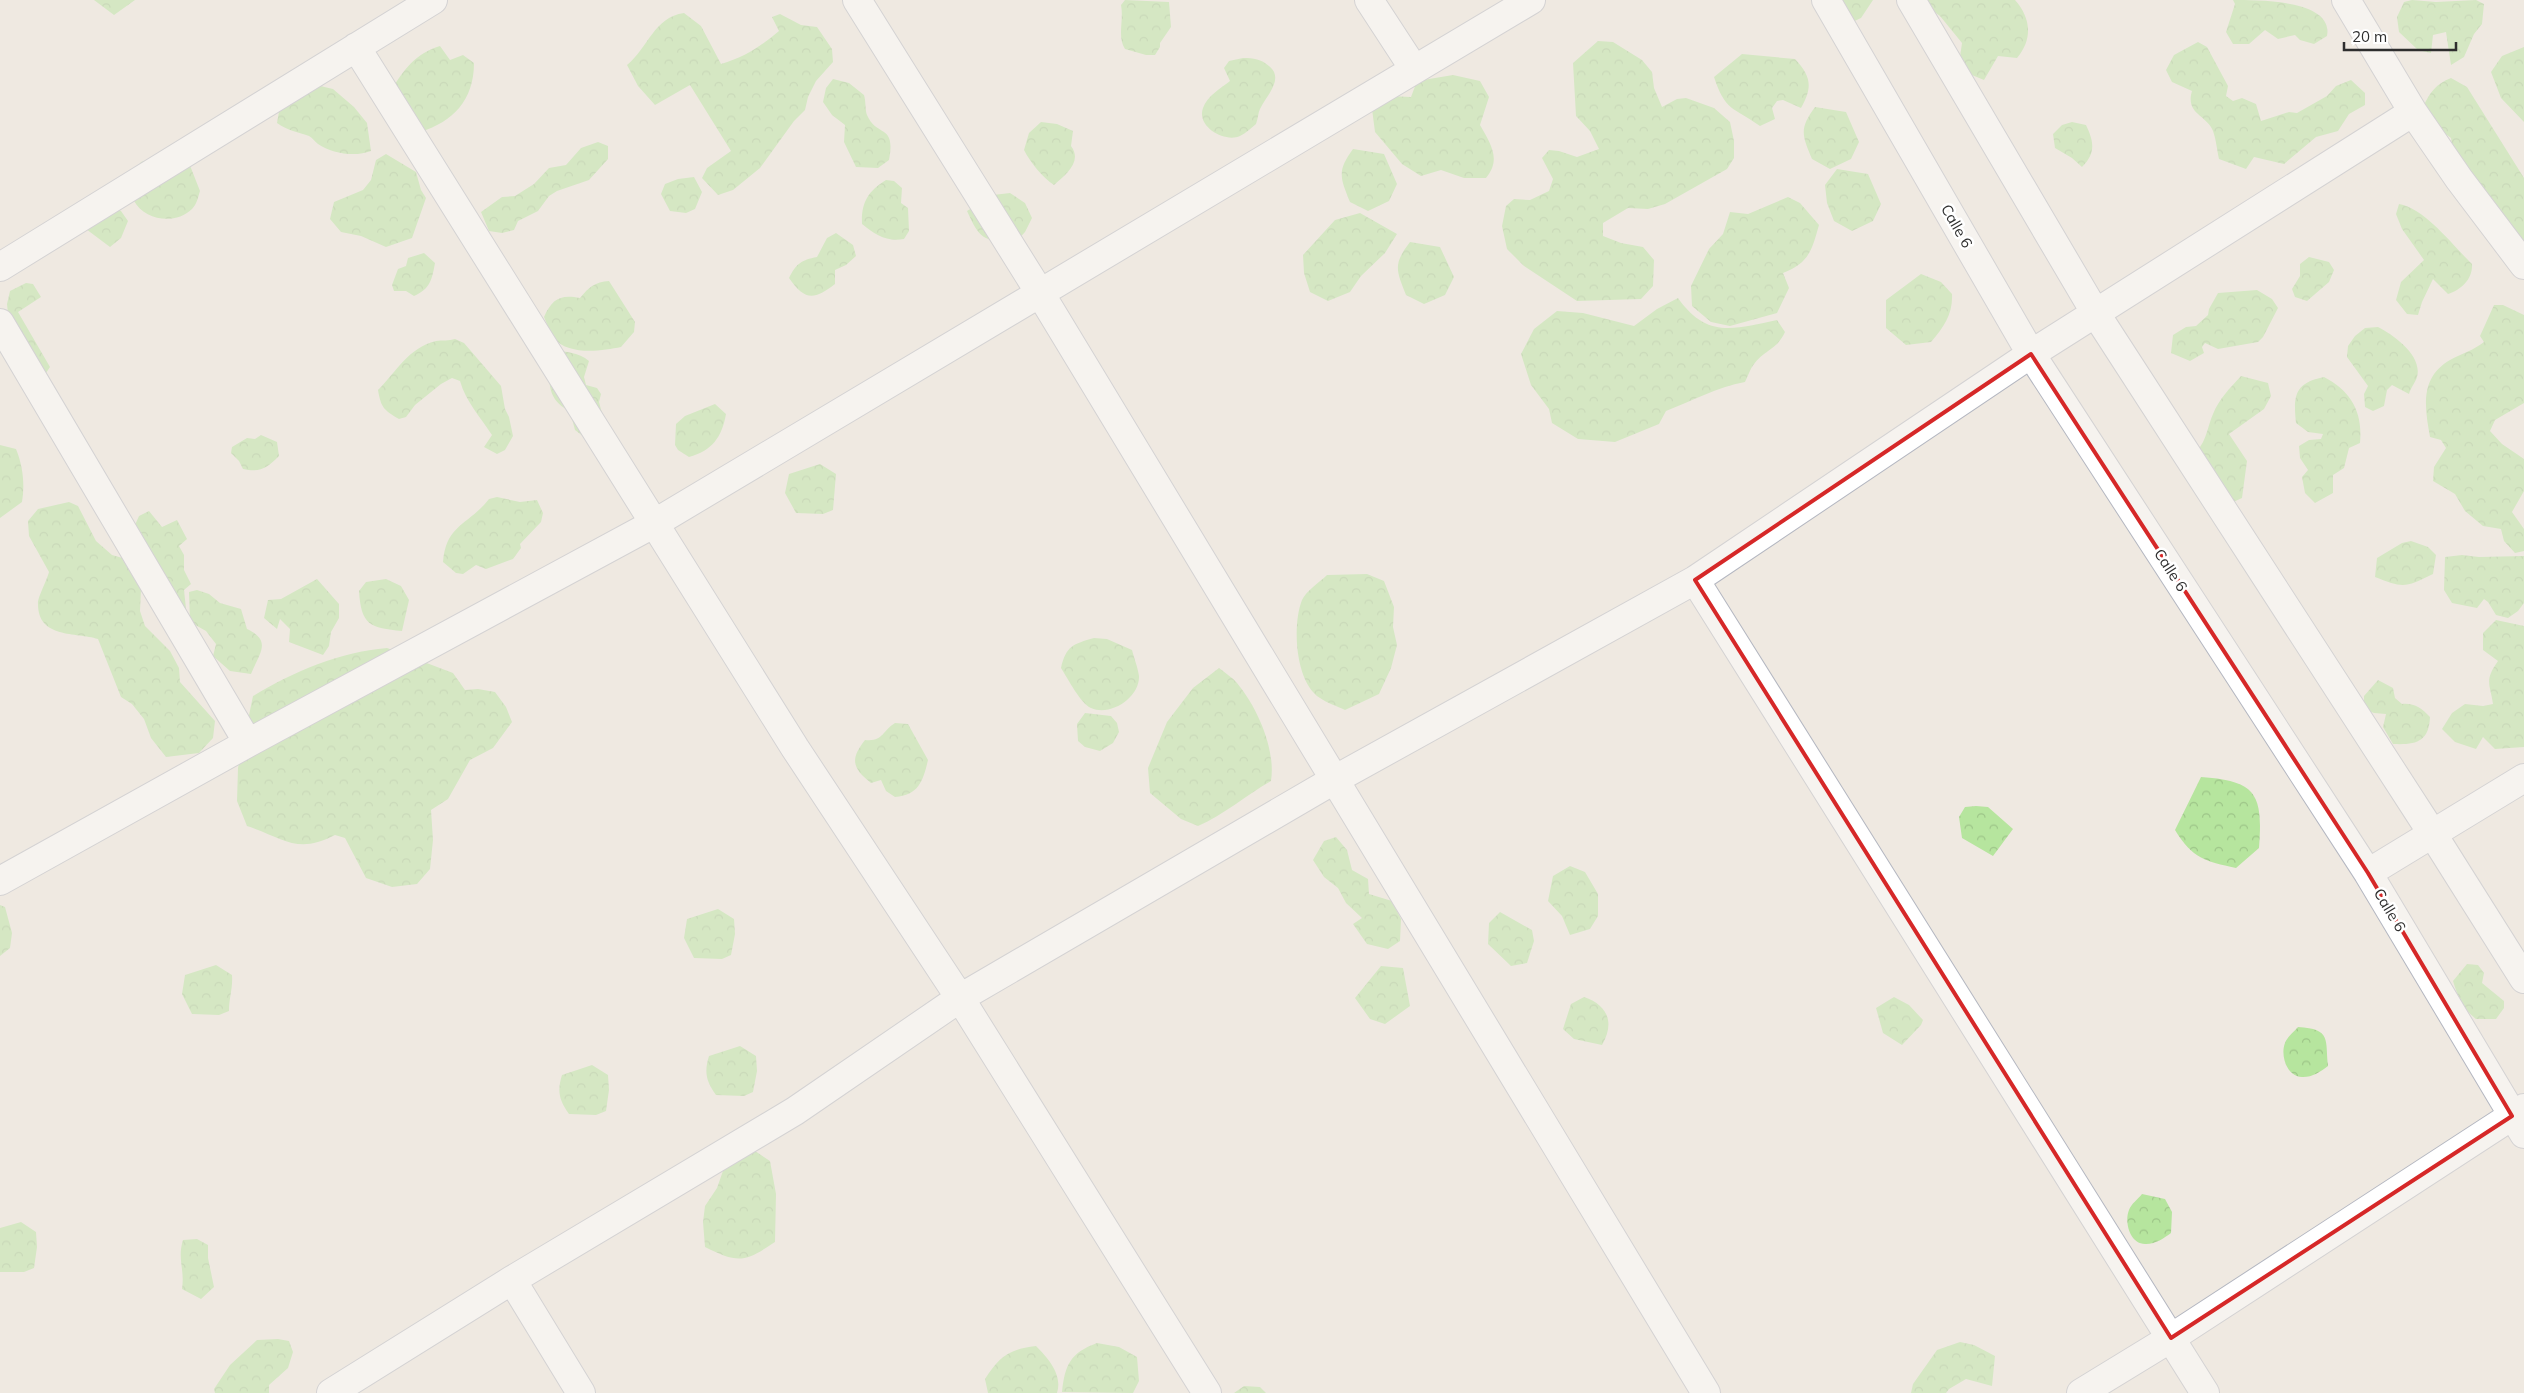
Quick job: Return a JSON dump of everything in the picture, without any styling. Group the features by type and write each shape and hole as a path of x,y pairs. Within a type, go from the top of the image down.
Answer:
{"street":[{"path":"0,267 434,0"},
{"path":"858,0 1040,293 1706,1393"},
{"path":"1369,0 1414,70"},
{"path":"0,881 248,743 655,522 1531,0"},
{"name":"Calle 6","path":"1826,0 2031,354 2368,873 2520,1119"},
{"path":"1911,0 2096,314 2432,833 2524,979"},
{"path":"2346,0 2413,112 2459,179 2524,265"},
{"path":"356,47 795,748 960,998 1207,1393"},
{"path":"331,1393 512,1280 795,1111 960,998 1334,780 1695,580 2031,354 2413,112"},
{"path":"0,324 248,743"},
{"path":"1695,580 2205,1393"},
{"path":"2368,873 2524,778"},
{"path":"2081,1393 2520,1119"},
{"path":"512,1280 581,1393"}],"highlighted area":[{"path":"2031,354 2368,873 2512,1116 2171,1338 1695,580"}],"green space":[{"path":"94,0 135,0 114,15"},
{"path":"1125,0 1169,2 1171,27 1160,43 1160,47 1155,55 1146,55 1125,49 1121,39 1121,5"},
{"path":"1813,0 1873,0 1861,18 1846,25"},
{"path":"1928,0 2015,0 2027,21 2028,36 2026,43 2017,58 1998,56 1984,80 1967,73 1960,57 1962,43 1940,16 1926,6"},
{"path":"2233,0 2277,2 2293,4 2308,9 2319,15 2326,24 2327,36 2314,44 2300,40 2295,35 2278,39 2265,30 2249,44 2233,44 2226,32 2235,4"},
{"path":"2412,0 2436,2 2476,0 2484,4 2482,24 2474,34 2464,57 2451,65 2446,32 2433,35 2431,53 2418,50 2399,32 2397,17 2404,2"},
{"path":"684,13 701,26 721,64 738,58 779,31 772,17 780,14 801,25 817,27 832,49 833,62 816,81 808,97 805,110 794,121 760,168 733,190 718,195 702,178 707,168 731,151 690,85 655,105 638,86 627,65 665,20"},
{"path":"1598,41 1613,42 1642,60 1652,72 1654,88 1662,107 1677,99 1686,98 1714,108 1730,122 1734,141 1734,158 1727,169 1665,204 1648,209 1628,208 1603,223 1603,236 1621,243 1643,247 1654,260 1653,286 1641,299 1577,301 1524,266 1507,249 1502,226 1506,206 1514,199 1530,200 1549,191 1553,179 1542,158 1549,150 1577,157 1599,149 1590,131 1576,116 1573,63"},
{"path":"2198,42 2207,47 2228,86 2226,96 2233,101 2242,98 2256,104 2261,121 2289,112 2297,113 2327,96 2336,86 2351,80 2365,93 2365,105 2349,114 2338,131 2316,137 2284,164 2254,157 2246,169 2219,159 2213,131 2191,105 2192,91 2172,82 2166,70 2174,55"},
{"path":"440,46 450,60 463,55 474,63 473,76 466,98 452,116 432,128 420,132 391,91 411,63 424,53"},
{"path":"2524,47 2524,122 2501,98 2491,72 2502,56"},
{"path":"1742,54 1795,59 1807,76 1809,88 1801,108 1783,100 1777,101 1772,108 1775,119 1760,126 1731,107 1722,96 1714,77"},
{"path":"1243,58 1257,59 1269,66 1275,76 1275,82 1260,109 1256,124 1240,136 1234,138 1227,137 1213,132 1208,127 1202,115 1203,108 1211,96 1230,81 1224,68 1229,61"},
{"path":"1453,75 1480,81 1489,97 1480,125 1491,145 1494,158 1491,171 1486,178 1464,178 1441,170 1421,176 1402,164 1375,132 1372,109 1390,96 1411,97 1417,81"},
{"path":"2451,78 2467,87 2524,178 2524,256 2453,153 2451,138 2447,135 2438,138 2423,107 2434,89"},
{"path":"833,79 849,83 864,95 866,113 871,122 888,136 890,141 889,160 878,168 856,167 844,142 845,125 832,115 823,102 826,88"},
{"path":"316,85 333,89 354,107 367,123 371,151 351,154 330,150 318,144 309,136 277,123 280,106"},
{"path":"1815,107 1846,112 1859,142 1851,159 1830,169 1812,159 1804,138 1806,121"},
{"path":"1041,122 1057,124 1073,131 1071,146 1075,157 1074,163 1054,185 1037,169 1024,150 1029,133"},
{"path":"2072,122 2086,125 2091,137 2092,152 2082,167 2072,158 2055,148 2053,134 2062,125"},
{"path":"598,142 608,146 608,159 589,180 557,191 549,196 538,211 518,221 514,230 502,233 489,231 481,212 502,197 515,196 534,184 549,168 566,165 581,148"},
{"path":"1353,149 1384,154 1397,184 1389,201 1368,211 1350,202 1342,180 1344,163"},
{"path":"386,154 416,172 421,190 426,198 412,238 386,247 361,236 341,232 330,219 334,202 363,190 371,180 376,160"},
{"path":"158,156 189,163 200,191 194,207 178,217 170,219 161,218 145,213 134,201 130,190 129,178 141,162"},
{"path":"1837,169 1868,174 1881,204 1873,221 1852,231 1834,221 1827,203 1825,185"},
{"path":"694,177 702,192 695,209 686,213 670,211 661,194 665,184 678,179"},
{"path":"886,180 894,181 902,188 901,203 908,208 909,231 904,239 898,240 882,237 862,224 864,204 867,198 870,193"},
{"path":"1010,193 1025,203 1032,218 1025,232 1013,245 984,237 975,228 967,211 993,195"},
{"path":"1788,197 1800,203 1819,225 1808,255 1799,265 1783,273 1789,288 1777,313 1730,326 1711,322 1692,306 1691,286 1709,249 1723,234 1730,212 1748,214"},
{"path":"104,202 121,211 128,221 121,238 110,247 82,226"},
{"path":"2399,204 2409,207 2429,220 2472,264 2468,279 2462,287 2448,294 2433,279 2418,315 2407,314 2396,300 2401,282 2424,260 2402,229 2396,214"},
{"path":"1360,213 1397,234 1385,253 1361,276 1350,292 1328,301 1310,292 1304,273 1303,255 1335,220"},
{"path":"836,233 853,245 856,256 846,265 835,270 835,284 815,295 805,294 789,278 800,263 817,257 827,238"},
{"path":"1410,242 1440,247 1454,277 1445,295 1424,304 1406,295 1398,273 1401,256"},
{"path":"424,253 435,263 427,287 414,296 406,291 394,291 392,285 398,269 406,266 408,258"},
{"path":"2309,257 2329,262 2334,270 2329,282 2307,301 2295,297 2292,289 2300,276 2300,264"},
{"path":"1921,274 1941,282 1952,294 1951,308 1944,325 1931,342 1906,345 1886,328 1886,300"},
{"path":"609,281 635,322 634,332 621,347 586,351 568,348 560,344 554,338 544,317 550,306 558,299 567,297 580,298 593,286"},
{"path":"26,283 33,284 41,297 18,312 50,367 44,376 8,314 7,304 10,291"},
{"path":"2257,290 2272,299 2278,308 2263,337 2258,342 2218,349 2205,343 2202,347 2204,353 2190,361 2171,353 2173,335 2186,327 2196,326 2208,315 2209,309 2218,293"},
{"path":"1678,298 1700,320 1711,325 1722,328 1734,328 1777,320 1785,332 1778,343 1754,364 1745,382 1715,391 1666,411 1659,424 1615,442 1578,439 1552,423 1549,409 1531,385 1521,354 1534,329 1557,311 1583,313 1634,326 1657,309"},
{"path":"2494,305 2503,305 2524,315 2524,403 2495,420 2490,431 2502,444 2524,459 2524,491 2512,512 2524,529 2524,551 2515,553 2504,541 2501,529 2483,526 2465,511 2455,494 2433,481 2434,467 2446,448 2441,440 2430,437 2426,405 2426,394 2429,385 2440,367 2484,342 2480,336"},
{"path":"2378,327 2392,335 2406,347 2416,361 2418,369 2417,377 2409,394 2392,385 2387,390 2384,406 2373,411 2365,407 2364,394 2368,386 2347,357 2348,346 2355,336 2365,328"},
{"path":"455,339 464,343 501,386 513,436 505,450 497,454 484,447 492,435 470,403 460,381 452,378 441,384 415,405 406,417 399,419 387,411 380,401 378,390 410,355 426,344"},
{"path":"550,351 576,354 589,361 584,377 586,385 597,388 601,394 599,402 603,417 588,440 575,430 570,411 555,400 552,393 549,377"},
{"path":"2241,376 2268,383 2271,396 2264,409 2229,434 2247,461 2242,498 2229,504 2197,451 2205,438 2218,403"},
{"path":"2324,377 2341,389 2353,404 2359,422 2360,443 2349,448 2344,468 2333,475 2333,493 2315,503 2305,493 2302,477 2308,470 2300,458 2299,446 2309,440 2321,439 2323,434 2308,432 2296,423 2295,405 2298,392 2302,387 2307,383"},
{"path":"715,404 726,414 722,430 715,442 704,451 689,457 678,450 675,445 676,424 685,416"},
{"path":"261,435 277,442 279,456 271,464 259,470 243,469 239,461 231,453 232,447 247,438 255,439"},
{"path":"0,445 16,449 22,469 23,489 22,502 0,518"},
{"path":"820,464 836,474 833,510 823,514 796,513 785,493 789,474"},
{"path":"497,497 520,502 537,500 543,513 541,522 520,544 521,548 513,559 486,569 476,565 463,574 456,573 443,562 449,540 454,532 489,499"},
{"path":"69,502 78,506 96,541 112,555 126,559 135,571 141,589 140,611 145,626 170,651 179,668 180,682 215,721 213,738 199,753 166,757 151,738 144,719 132,704 121,697 98,639 60,632 51,629 44,623 40,615 38,602 49,572 29,536 28,521 38,509"},
{"path":"149,511 162,527 177,520 187,539 179,546 184,555 184,570 191,584 184,590 187,618 143,548 142,534 135,525 139,516"},
{"path":"2411,541 2428,547 2436,555 2433,574 2404,585 2398,585 2375,577 2377,558 2402,543"},
{"path":"2462,555 2479,557 2524,556 2524,603 2518,611 2508,618 2496,615 2484,599 2477,608 2452,603 2444,590 2445,557"},
{"path":"1367,574 1384,581 1394,607 1393,627 1397,645 1391,668 1379,694 1345,710 1320,698 1305,679 1298,652 1297,624 1299,611 1304,597 1327,575"},
{"path":"317,579 339,604 339,618 331,632 329,646 323,655 289,642 290,629 280,619 277,629 264,618 268,600 281,599"},
{"path":"386,579 401,586 409,600 402,631 382,628 369,623 362,611 359,591 366,582"},
{"path":"197,590 209,594 220,603 241,609 247,629 255,633 262,643 262,648 251,674 230,671 213,656 216,644 206,631 190,622 189,592"},
{"path":"2496,620 2524,626 2524,747 2495,749 2483,737 2476,749 2455,742 2442,729 2452,713 2465,704 2483,706 2493,704 2489,678 2498,661 2483,650 2483,633"},
{"path":"1094,638 1107,639 1132,650 1139,676 1138,684 1130,698 1107,710 1099,710 1087,706 1061,668 1068,650 1076,644"},
{"path":"387,648 453,673 465,690 478,689 495,692 506,707 512,722 493,748 470,760 448,799 431,810 433,840 430,869 417,884 392,887 366,878 345,838 335,835 310,844 300,844 281,839 247,826 237,801 238,768 253,696 317,664 351,654"},
{"path":"1219,668 1237,683 1258,716 1271,756 1271,781 1198,826 1181,819 1150,793 1148,768 1167,722 1193,688"},
{"path":"2378,680 2393,688 2395,698 2402,704 2411,704 2418,707 2430,717 2424,737 2408,744 2393,744 2383,727 2386,714 2374,713 2364,709 2364,696"},
{"path":"1085,713 1111,716 1117,723 1119,732 1113,743 1100,751 1085,747 1078,741 1077,724"},
{"path":"895,723 908,724 928,760 919,786 910,793 895,797 886,791 881,780 871,783 865,778 857,768 855,758 865,740 879,738"},
{"path":"2201,777 2234,782 2245,787 2257,803 2260,815 2259,848 2236,868 2208,861 2194,853 2175,830"},
{"path":"1965,807 1988,807 2013,829 1993,856 1962,838 1959,817"},
{"path":"1336,837 1347,850 1352,870 1368,879 1369,894 1392,901 1401,919 1400,941 1388,949 1367,944 1353,924 1362,918 1346,903 1338,888 1324,877 1313,860 1324,841"},
{"path":"1570,866 1585,872 1598,894 1598,916 1590,929 1570,935 1562,916 1548,901 1553,876"},
{"path":"0,905 5,907 12,933 10,948 0,956"},
{"path":"718,909 734,919 735,934 731,955 722,959 694,958 684,938 687,919"},
{"path":"1500,912 1532,930 1534,941 1527,963 1511,966 1488,944 1489,923"},
{"path":"2467,964 2478,965 2484,973 2482,983 2504,1001 2504,1008 2496,1019 2476,1019 2462,1002 2453,981"},
{"path":"216,965 232,975 229,1011 219,1015 192,1014 182,994 185,975"},
{"path":"1381,966 1403,968 1410,1006 1385,1024 1370,1019 1355,998"},
{"path":"1584,997 1599,1005 1607,1016 1608,1029 1602,1045 1574,1039 1563,1029 1571,1004"},
{"path":"1894,997 1909,1005 1923,1020 1921,1025 1902,1045 1883,1033 1876,1008"},
{"path":"2298,1027 2317,1030 2325,1038 2328,1066 2310,1076 2303,1077 2293,1074 2284,1059 2285,1043"},
{"path":"740,1046 756,1056 757,1071 753,1092 744,1096 716,1095 707,1076 709,1056"},
{"path":"592,1065 608,1075 609,1090 606,1111 596,1115 569,1114 560,1095 562,1075"},
{"path":"755,1151 770,1161 776,1194 775,1242 749,1257 734,1258 705,1247 703,1222 705,1206 717,1188 724,1168"},
{"path":"2142,1194 2165,1199 2172,1212 2171,1233 2150,1244 2140,1243 2132,1237 2127,1221 2129,1210"},
{"path":"21,1222 36,1232 37,1247 34,1268 24,1272 0,1272 0,1228"},
{"path":"197,1239 208,1245 208,1258 214,1287 201,1299 182,1289 181,1247 183,1240"},
{"path":"278,1339 289,1341 293,1352 288,1368 269,1385 269,1393 215,1393 214,1389 230,1365 257,1340"},
{"path":"1960,1342 1974,1345 1995,1356 1992,1386 1966,1379 1949,1389 1946,1393 1911,1393 1913,1384 1937,1350"},
{"path":"1097,1343 1119,1347 1137,1357 1139,1381 1133,1393 1062,1392 1065,1374 1070,1361 1081,1351"},
{"path":"1036,1346 1050,1361 1056,1373 1058,1380 1057,1393 988,1393 985,1379 1000,1360 1019,1349"},
{"path":"1244,1386 1260,1387 1266,1393 1234,1393"}]}
